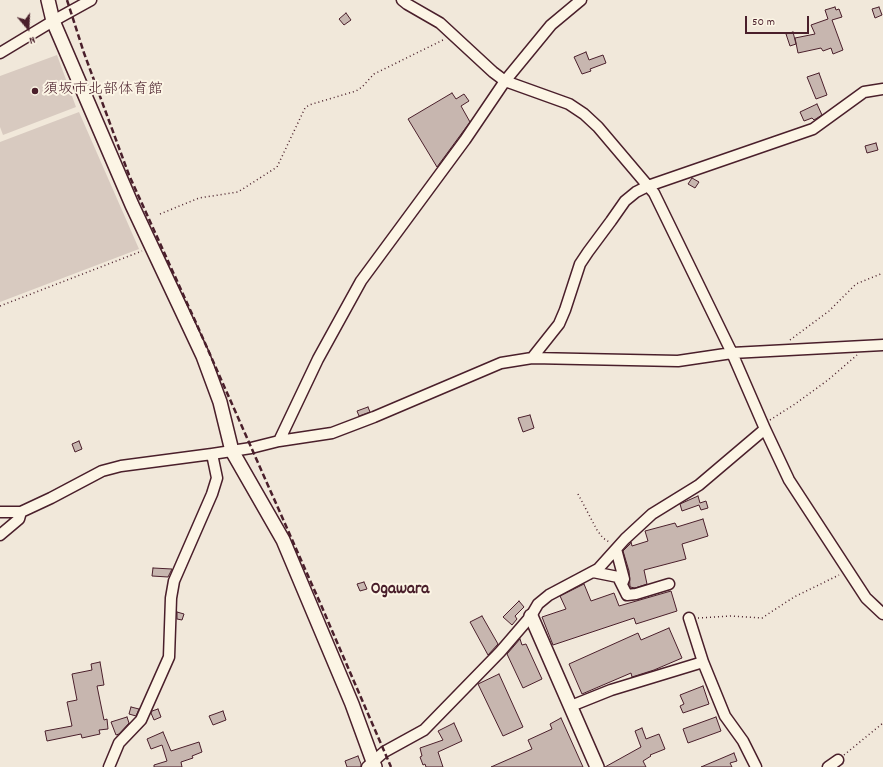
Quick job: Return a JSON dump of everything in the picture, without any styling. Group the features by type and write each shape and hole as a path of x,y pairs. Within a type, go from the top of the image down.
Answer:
{"street":[{"path":"48,0 53,21 132,205 203,356 220,402 232,451 283,540 352,704 372,766"},
{"path":"0,53 91,0"},
{"path":"402,0 440,24 505,81 569,104 584,114 598,127 654,193 732,353 764,428 789,480 866,598 883,614"},
{"path":"279,441 318,359 361,281 465,140 505,81 551,25 581,0"},
{"path":"532,358 559,324 580,264 625,201 636,192 648,186 813,129 864,92 883,89"},
{"path":"0,512 21,512 102,471 121,466 232,451 279,441 332,433 374,417 500,363 532,358 678,361 732,353 883,345"},
{"path":"372,766 384,752 424,730 500,652 531,616 538,604 549,594 598,569 652,514 699,485 764,428"},
{"path":"109,767 119,743 141,720 169,657 171,598 174,581 212,494 217,478 212,454"},
{"path":"0,535 19,519 21,512"},
{"path":"617,548 624,579 622,584"},
{"path":"592,572 618,577 627,595 636,594 669,584"},
{"path":"531,616 597,767"},
{"path":"688,618 703,662 725,716 743,741 756,767"},
{"path":"571,706 611,690 703,662"},
{"path":"828,767 838,760"}],"path":[{"path":"160,214 199,198 238,192 276,168 305,108 309,105 356,91 362,88 374,74 453,36"},
{"path":"0,306 152,248"},
{"path":"783,350 792,338 829,311 856,284 883,273"},
{"path":"764,428 770,420 828,380 856,356 864,346"},
{"path":"578,494 597,530 603,538 617,548"},
{"path":"688,618 732,616 762,618 794,597 848,570"},
{"path":"838,760 883,723"}],"shaded area":[{"name":"須坂市北部体育館","path":"57,55 76,107 3,135 0,127 0,76"},
{"path":"79,112 139,249 0,302 0,142"}],"building":[{"path":"835,7 836,10 839,9 842,17 832,20 843,50 833,54 831,48 823,51 821,48 798,53 795,38 815,34 811,25 828,19 825,10"},
{"path":"879,7 882,15 875,18 872,9"},
{"path":"346,13 351,20 344,25 339,19"},
{"path":"793,32 796,44 790,46 786,34"},
{"path":"586,52 589,60 603,55 606,63 590,69 591,71 582,74 574,57"},
{"path":"819,73 827,95 816,99 807,77"},
{"path":"452,93 456,99 464,94 469,101 461,106 470,122 437,167 408,119"},
{"path":"817,104 822,115 814,120 812,118 804,121 800,112"},
{"path":"876,143 878,150 867,153 865,146"},
{"path":"692,178 699,182 695,188 688,184"},
{"path":"368,407 370,412 359,416 357,411"},
{"path":"530,415 534,428 523,432 518,418"},
{"path":"79,441 82,449 75,452 72,444"},
{"path":"698,496 700,503 706,501 708,508 701,510 699,505 682,511 680,504"},
{"path":"703,519 708,536 682,544 686,559 644,570 647,584 635,588 630,587 629,571 623,551 631,542 632,546 648,541 645,531 675,523 677,527"},
{"path":"153,568 172,569 168,577 152,576"},
{"path":"364,582 367,589 360,591 357,584"},
{"path":"584,584 591,601 614,593 619,606 671,591 677,611 636,624 634,618 553,645 542,617 566,609 560,596"},
{"path":"519,601 524,607 515,616 517,619 512,625 503,617"},
{"path":"177,612 184,614 182,620 177,619"},
{"path":"482,616 498,644 488,655 470,622"},
{"path":"669,628 682,658 654,670 632,677 631,673 582,694 569,664 638,633 641,640"},
{"path":"520,639 522,645 526,644 542,679 523,688 507,654"},
{"path":"100,662 104,685 97,686 104,720 107,719 108,729 99,730 100,734 82,738 81,734 47,741 45,731 72,726 67,702 77,700 72,674 92,670 91,664"},
{"path":"499,674 523,727 503,736 478,684"},
{"path":"703,686 709,704 683,713 680,706 684,704 680,695"},
{"path":"131,707 139,709 136,716 129,714"},
{"path":"158,709 161,717 154,720 151,713 152,711"},
{"path":"223,711 226,720 213,725 209,716"},
{"path":"127,717 129,723 119,734 116,735 111,722"},
{"path":"716,717 721,731 688,743 683,729"},
{"path":"561,718 583,767 491,767 532,749 528,740 552,729 550,724"},
{"path":"454,723 462,741 438,752 443,767 426,767 425,764 423,765 420,757 422,756 420,748 443,740 438,731"},
{"path":"642,728 646,739 659,734 665,749 650,755 651,756 643,761 646,767 605,767 641,747 635,731"},
{"path":"163,732 171,751 199,742 202,752 192,756 193,758 181,762 182,767 154,767 154,765 167,761 162,745 151,749 147,739"},
{"path":"734,753 737,761 730,763 732,767 701,767"},
{"path":"358,756 361,767 347,767 345,761"}],"railway":[{"path":"67,0 84,53 129,175 321,605 391,767"}],"place":[{"name":"須坂市北部体育館","path":"35,91"}],"district":[{"name":"Ogawara","path":"400,591"}]}
